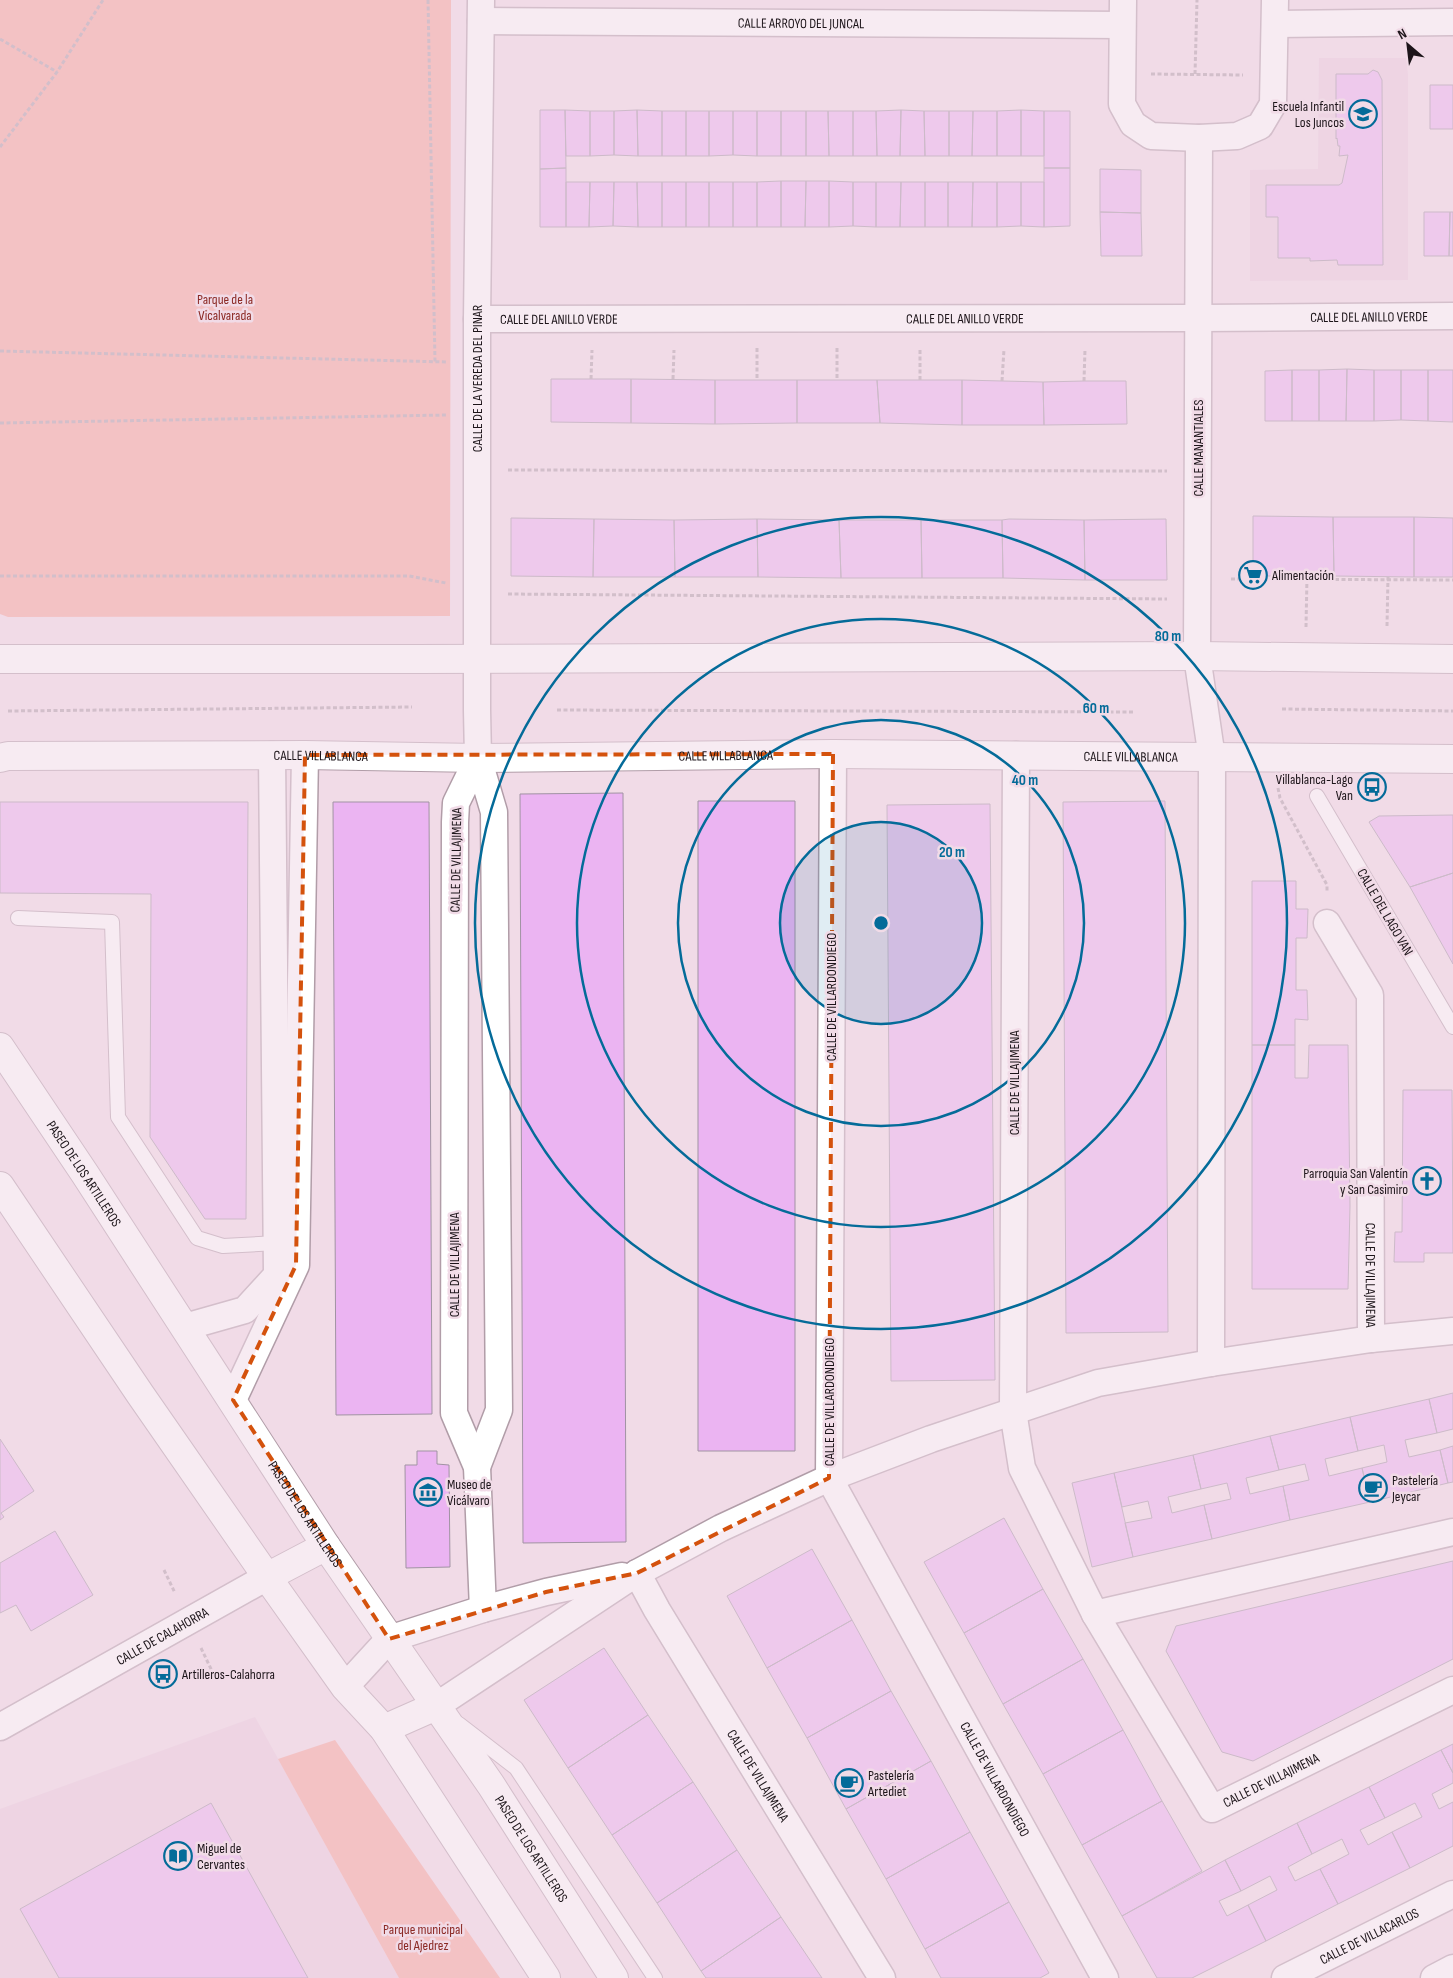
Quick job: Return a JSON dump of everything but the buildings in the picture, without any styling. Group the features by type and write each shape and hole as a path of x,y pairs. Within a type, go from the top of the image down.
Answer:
{"main road":[{"path":"0,659 1197,656 1453,659"},
{"name":"CALLE VILLABLANCA","path":"0,758 8,756 272,755 478,758 833,754 1212,758 1453,758"},
{"name":"PASEO DE LOS ARTILLEROS","path":"0,1047 185,1326 326,1546 491,1785 614,1978"},
{"path":"0,1186 267,1578 345,1687 384,1729 546,1978"},
{"name":"CALLE DE CALAHORRA","path":"267,1578 326,1546"},
{"name":"CALLE DE VILLAJIMENA","path":"384,1729 436,1706"}],"street":[{"name":"CALLE ARROYO DEL JUNCAL","path":"481,11 1122,12"},
{"name":"CALLE DE LA VEREDA DEL PINAR","path":"478,758 476,319 481,11"},
{"path":"1122,12 1122,104 1133,124 1151,136 1199,138 1237,136 1260,126 1274,104 1275,12 1453,22"},
{"name":"CALLE MANANTIALES","path":"1199,138 1197,656 1212,758"},
{"name":"CALLE DEL ANILLO VERDE","path":"476,319 1453,316"},
{"name":"CALLE DE VILLARDONDIEGO","path":"833,754 829,1478 1105,1978"},
{"path":"185,1326 245,1310 277,1275 272,755"},
{"path":"233,1400 296,1265 305,755"},
{"name":"CALLE DE VILLAJIMENA","path":"1016,755 1012,1411 1022,1468 1095,1614 1212,1810 1453,1690"},
{"name":"CALLE DE VILLAJIMENA","path":"478,758 456,803 454,1413 477,1467 483,1609"},
{"name":"CALLE DE VILLAJIMENA","path":"477,1467 499,1410 494,812 478,758"},
{"path":"1211,1363 1212,758"},
{"name":"CALLE DE VILLAJIMENA","path":"1327,923 1370,995 1371,1339"},
{"name":"CALLE DE VILLAJIMENA","path":"436,1706 637,1572 721,1528 829,1478 931,1439 1098,1384 1211,1363 1371,1339 1453,1331"},
{"path":"1095,1614 1453,1532"},
{"name":"CALLE DE VILLAJIMENA","path":"345,1687 389,1639 483,1609 546,1592 637,1572"},
{"name":"CALLE DE VILLAJIMENA","path":"637,1572 662,1618 882,1978"},
{"name":"CALLE DE CALAHORRA","path":"0,1727 267,1578"},
{"name":"CALLE DE VILLACARLOS","path":"1285,1978 1453,1894"},
{"path":"1434,1978 1453,1968"}],"lane":[{"name":"CALLE DEL LAGO VAN","path":"1317,796 1453,1027"},
{"path":"18,918 112,922 118,1117 197,1238 223,1246 277,1243"},
{"path":"436,1706 516,1768 655,1978"}],"path":[{"path":"0,147 57,72 102,0"},
{"path":"428,0 436,362"},
{"path":"1195,74 1197,0"},
{"path":"0,39 57,72"},
{"path":"1122,74 1274,75"},
{"path":"673,379 674,341"},
{"path":"757,341 757,380"},
{"path":"837,342 837,380"},
{"path":"920,342 920,380"},
{"path":"1002,381 1004,342"},
{"path":"1084,342 1084,381"},
{"path":"591,379 592,349"},
{"path":"0,351 454,362"},
{"path":"0,423 453,415"},
{"path":"504,470 1172,472"},
{"path":"0,576 409,576 454,584"},
{"path":"1306,628 1307,578"},
{"path":"1387,630 1388,578"},
{"path":"1231,579 1388,578 1453,580"},
{"path":"504,594 1170,599"},
{"path":"8,711 412,707"},
{"path":"1282,709 1453,711"},
{"path":"557,710 1134,712"},
{"path":"1272,757 1280,798 1327,885 1327,923"}],"highlighted area":[{"path":"833,754 829,1478 637,1573 546,1592 389,1639 233,1400 296,1265 305,755"}],"shaded area":[{"name":"Escuela Infantil Los Juncos","path":"1319,58 1408,58 1408,280 1250,281 1250,170 1318,169"},
{"path":"255,1717 399,1978 0,1978 0,1809"}],"green space":[{"name":"Parque de la Vicalvarada","path":"0,0 451,0 450,616 8,617 0,614"},
{"name":"Parque municipal del Ajedrez","path":"335,1740 500,1978 399,1978 278,1759"}],"place":[{"name":"Escuela Infantil Los Juncos","path":"1363,114"},
{"name":"Alimentación","path":"1253,575"},
{"name":"Villablanca-Lago Van","path":"1372,787"},
{"name":"Parroquia San Valentín y San Casimiro","path":"1427,1181"},
{"name":"Pastelería Jeycar","path":"1373,1488"},
{"name":"Museo de Vicálvaro","path":"428,1492"},
{"name":"Artilleros-Calahorra","path":"163,1674"},
{"name":"Pastelería Artediet","path":"849,1783"},
{"name":"Miguel de Cervantes","path":"178,1856"}]}
